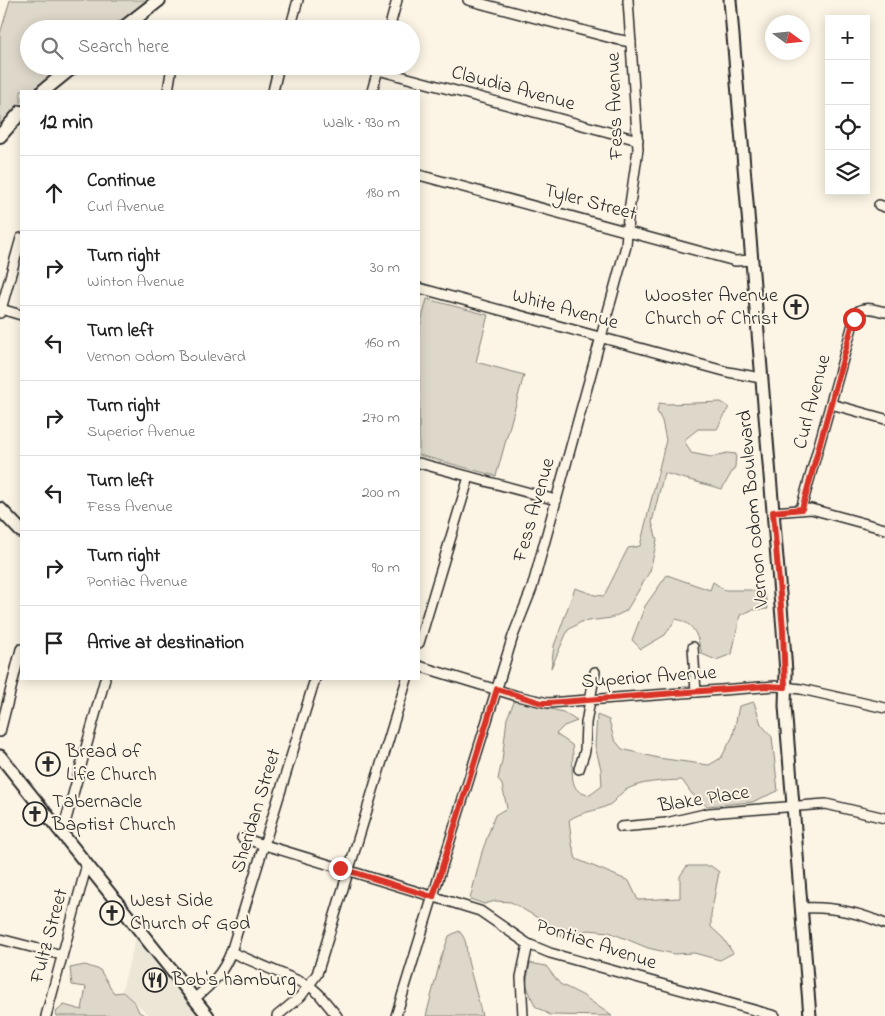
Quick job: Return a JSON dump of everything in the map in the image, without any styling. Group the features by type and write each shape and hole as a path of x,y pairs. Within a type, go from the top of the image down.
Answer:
{"highway":[{"path":"133,20 159,0"},
{"path":"44,90 63,75"},
{"path":"0,136 20,113"},
{"path":"0,508 20,530"}],"main road":[{"name":"Vernon Odom Boulevard","path":"730,0 784,638 785,706 810,1016"},
{"path":"0,756 208,1016"}],"street":[{"path":"292,20 298,0"},
{"path":"391,20 397,0"},
{"path":"468,0 631,42"},
{"name":"Fess Avenue","path":"396,1016 513,636 532,588 626,246 638,140 628,0"},
{"path":"168,90 171,75"},
{"path":"273,90 277,75"},
{"path":"372,90 377,75"},
{"name":"Claudia Avenue","path":"404,75 638,140"},
{"name":"Tyler Street","path":"420,175 735,261 752,260"},
{"path":"20,242 1,311 20,316"},
{"name":"White Avenue","path":"420,288 728,372 762,378"},
{"name":"Curl Avenue","path":"802,509 856,313 863,308 885,312"},
{"path":"830,404 885,419"},
{"path":"420,463 556,500"},
{"path":"420,640 469,477"},
{"path":"773,512 802,509 822,512 885,529"},
{"path":"693,647 696,692"},
{"path":"0,732 20,653"},
{"name":"Superior Avenue","path":"420,666 542,703 766,686 785,687 885,708"},
{"path":"579,769 585,751 586,724 595,672"},
{"path":"62,834 105,680"},
{"name":"Sheridan Street","path":"194,999 219,977 227,965 232,952 316,680"},
{"path":"277,1016 301,996 317,974 407,680"},
{"name":"Blake Place","path":"621,827 666,824 709,813 826,804 885,818"},
{"name":"Pontiac Avenue","path":"242,838 480,911 528,944 550,953 775,1016"},
{"name":"Fultz Street","path":"46,1016 87,864"},
{"path":"801,908 836,909 868,916 885,924"},
{"path":"0,939 62,956"},
{"path":"523,1016 521,978 528,944"},
{"path":"232,952 310,986 337,1016"}],"shaded area":[{"path":"10,0 150,0 124,20 20,20 20,75 52,75 34,90 20,90 20,103 0,125 0,34"},
{"path":"427,299 488,315 476,362 524,375 496,476 420,455 420,326"},
{"path":"721,402 729,407 717,429 698,429 684,440 691,453 711,457 727,453 736,454 735,467 722,489 664,473 652,522 657,540 650,571 626,611 611,618 581,622 568,630 551,668 554,646 575,588 604,596 628,548 640,546 666,440 662,421 657,411 659,403"},
{"path":"667,575 710,590 713,582 725,590 751,590 765,595 768,609 752,610 740,615 732,654 716,660 702,654 695,632 688,624 676,619 665,635 641,649 632,640 645,606"},
{"path":"515,700 563,712 577,721 564,726 556,734 572,745 572,776 576,789 590,795 602,786 601,769 595,746 597,715 609,720 614,739 622,749 658,758 709,765 721,758 733,736 739,706 754,702 761,724 772,737 778,791 752,802 707,806 692,794 682,780 652,782 630,788 609,805 569,820 576,859 629,881 638,900 680,898 680,876 687,866 711,866 719,872 711,914 711,927 723,938 733,953 720,960 694,953 674,954 648,948 609,932 588,930 562,937 548,924 511,902 496,901 484,904 470,899 482,852 495,815 507,808 502,785 498,779 507,718"},
{"path":"138,929 208,1016 150,1016 122,990"},
{"path":"459,931 465,942 482,1016 426,1016 441,958 449,936"},
{"path":"530,963 546,966 560,984 582,995 612,1016 550,1015 535,1006 526,984"},
{"path":"85,965 100,970 114,993 123,992 135,1003 139,1012 146,1016 57,1016 56,1012 64,1005 82,1010 86,987 72,985 70,968"}],"place":[{"name":"Wooster Avenue Church of Christ","path":"796,307"},
{"name":"Bread of Life Church","path":"48,764"},
{"name":"Tabernacle Baptist Church","path":"35,814"},
{"name":"West Side Church of God","path":"112,913"},
{"name":"Bob's hamburg","path":"155,980"}],"route":[{"path":"340,868 433,897 497,689 542,703 548,703 766,686 785,687 786,672 773,512 802,509 854,319"}]}
